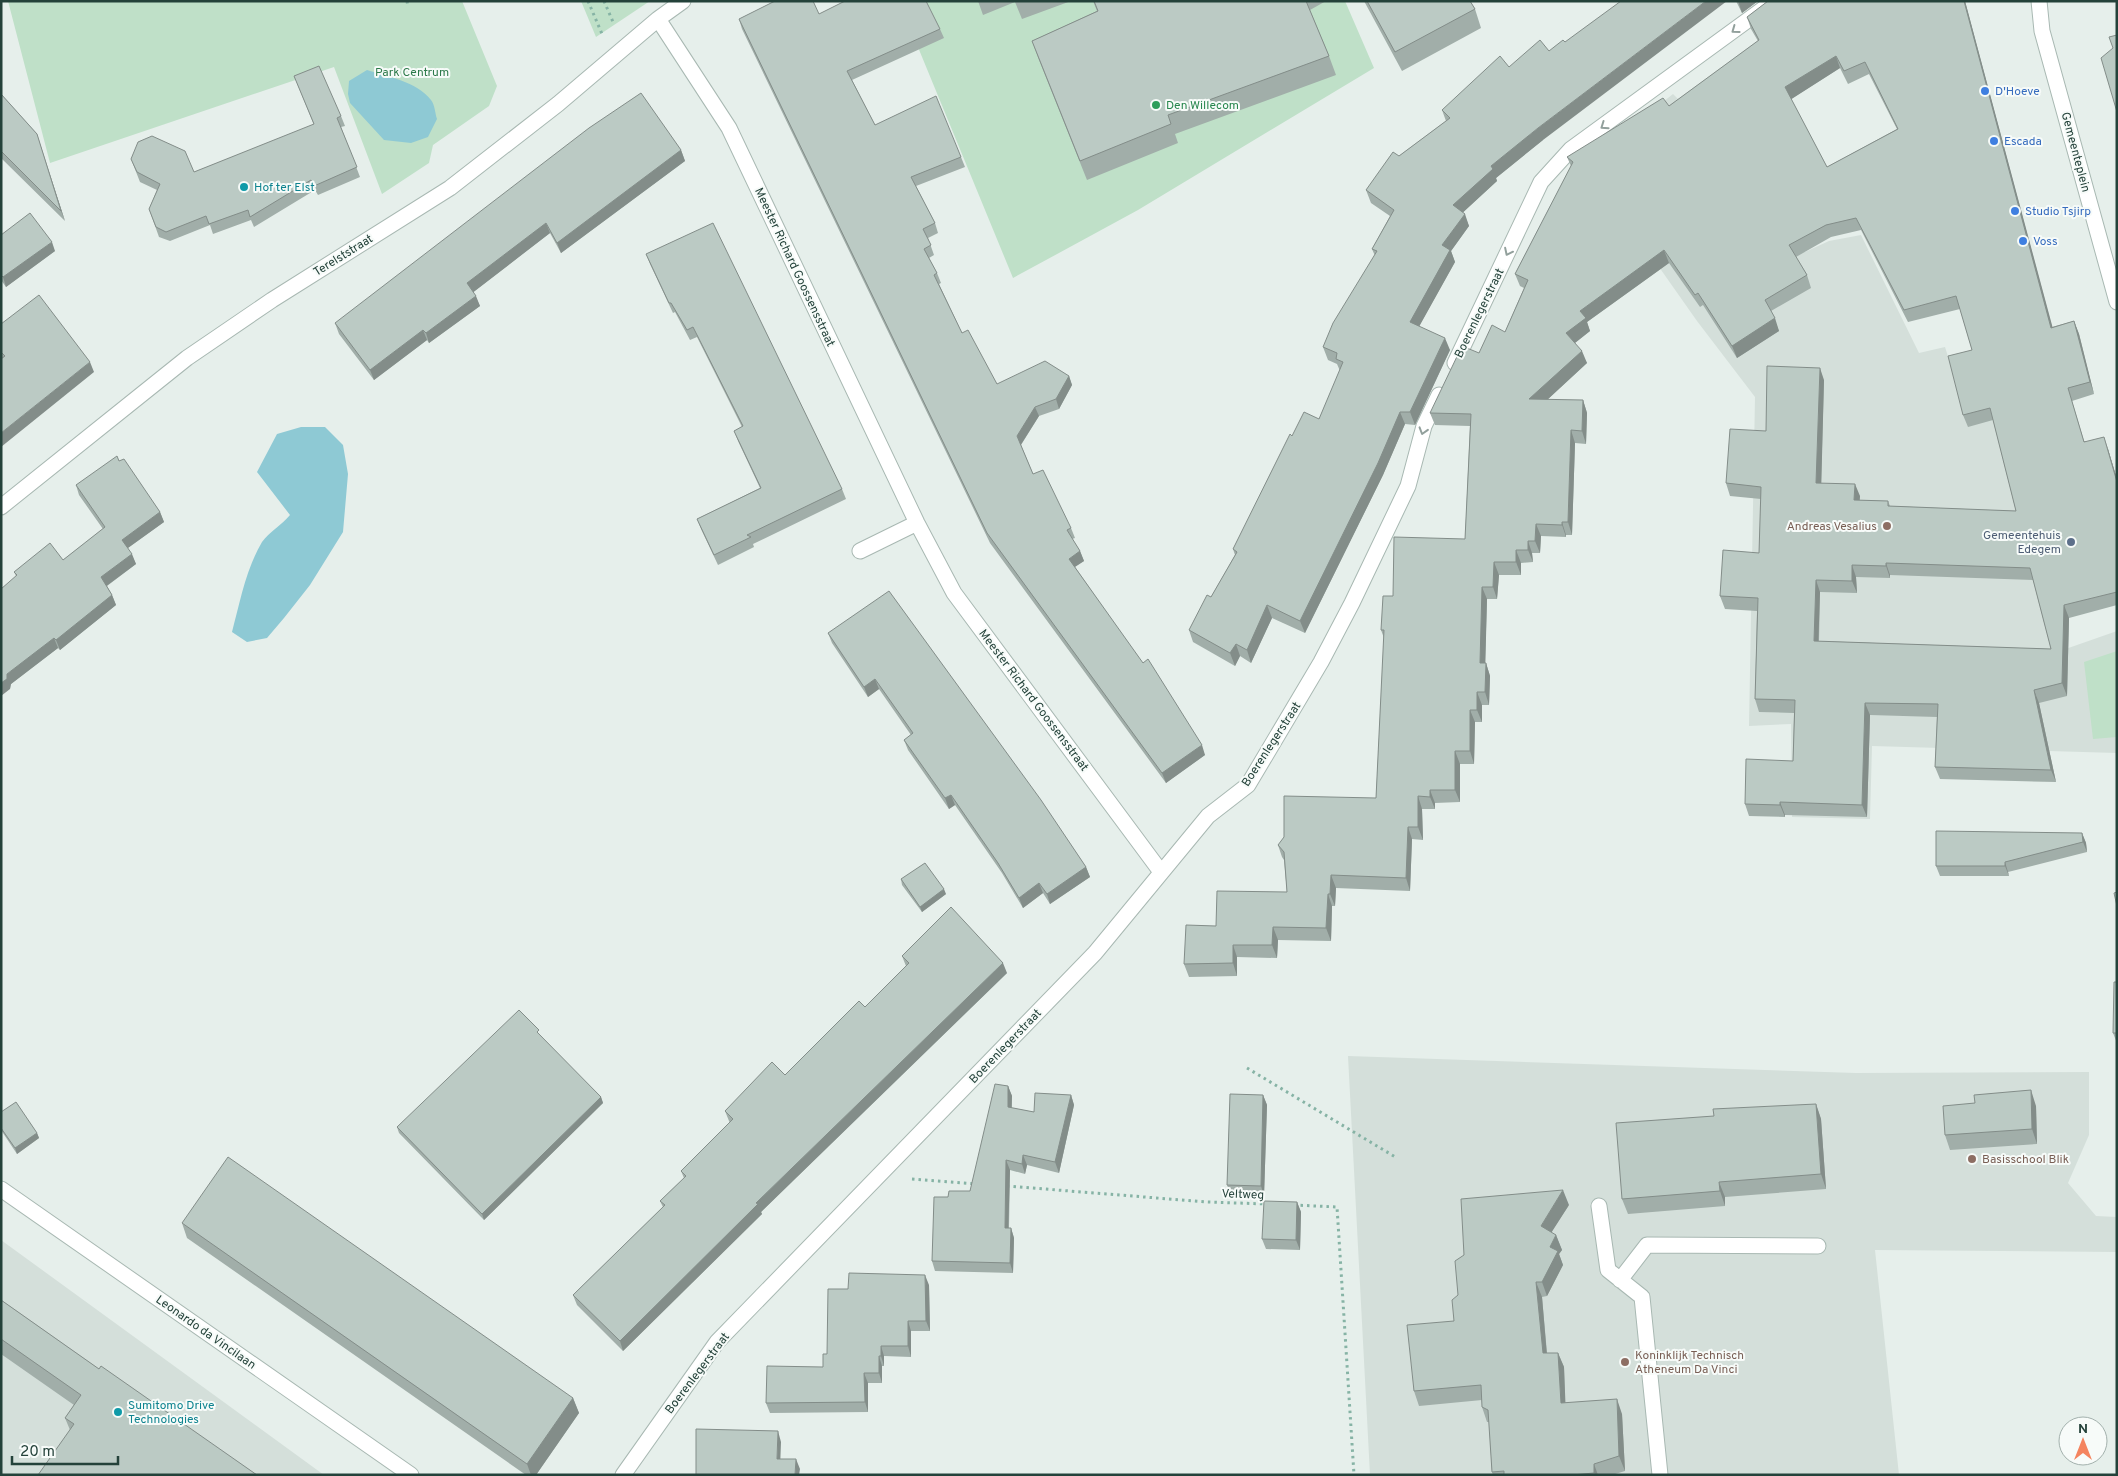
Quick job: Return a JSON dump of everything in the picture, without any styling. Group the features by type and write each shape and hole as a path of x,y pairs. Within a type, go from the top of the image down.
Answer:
{"street":[{"name":"Terelststraat","path":"1,507 187,358 272,300 450,188 558,104 658,18 683,1"},
{"name":"Boerenlegerstraat","path":"623,1475 717,1342 1095,953 1208,816 1248,785 1288,719 1352,603 1408,486 1424,426 1541,182 1570,149 1774,1"},
{"name":"Gemeenteplein","path":"2039,1 2042,31 2117,302"},
{"name":"Meester Richard Goossensstraat","path":"658,18 729,128 917,523 954,593 1160,872"},
{"path":"860,551 917,523"},
{"name":"Leonardo da Vincilaan","path":"1,1189 412,1475"},
{"path":"1599,1206 1608,1270 1642,1297 1660,1475"},
{"path":"1620,1280 1647,1245 1818,1246"}],"path":[{"path":"407,1 408,7"},
{"path":"588,1 612,58"},
{"path":"1247,1068 1397,1158"},
{"path":"880,1176 979,1184"},
{"name":"Veltweg","path":"999,1186 1207,1202 1277,1204"},
{"path":"1287,1205 1337,1207 1354,1475"}],"shaded area":[{"name":"Andreas Vesalius","path":"1673,94 1762,183 1805,252 1829,241 1861,235 1919,353 1945,347 1952,369 1994,420 2057,652 2117,631 2117,753 1872,746 1870,819 1792,817 1791,724 1749,726 1755,397 1697,321 1640,240 1625,132"},
{"name":"Koninklijk Technisch Atheneum Da Vinci","path":"1348,1056 1856,1073 2089,1072 2089,1135 2068,1183 2096,1216 2117,1217 2117,1252 1875,1250 1899,1475 1370,1475"},
{"path":"1,1240 324,1475 1,1475"}],"green space":[{"name":"Park Centrum","path":"8,1 462,1 497,86 489,106 433,145 429,163 382,194 334,67 50,163"},
{"path":"581,1 650,1 596,37"},
{"path":"899,1 1345,1 1374,68 1138,210 1013,278"},
{"path":"2117,651 2117,737 2093,739 2084,662"}],"water":[{"path":"367,70 410,84 418,88 431,100 437,119 428,137 411,143 384,140 350,103 348,94 349,81"},
{"path":"301,427 325,427 343,445 348,474 343,532 310,585 267,638 247,642 232,632 248,574 262,542 290,515 257,472 277,434"}],"building":[{"path":"775,1 813,1 819,14 845,1 926,1 940,29 847,71 875,125 936,96 961,157 911,177 935,223 923,229 931,245 924,249 937,273 934,275 962,333 968,330 997,384 1045,361 1069,376 1056,399 1035,407 1017,436 1033,474 1043,470 1071,528 1067,530 1080,551 1069,559 1143,663 1148,659 1202,745 1162,773 987,533 739,19"},
{"name":"Den Willecom","path":"1094,1 1306,1 1329,56 1168,115 1171,124 1080,161 1032,41 1098,11"},
{"path":"1367,1 1470,1 1475,9 1395,52"},
{"path":"1621,1 1706,1 1538,128 1491,166 1493,169 1453,205 1465,214 1442,245 1450,250 1410,322 1445,338 1410,412 1400,412 1378,463 1300,621 1267,605 1247,650 1236,644 1230,653 1189,630 1207,595 1211,597 1237,552 1233,549 1290,434 1292,436 1304,412 1319,419 1343,362 1336,359 1337,353 1323,347 1333,323 1377,251 1372,249 1394,210 1366,190 1393,152 1399,156 1450,118 1442,110 1500,56 1509,67 1540,40 1549,51 1563,40 1565,42"},
{"path":"1768,1 1964,1 2051,328 2074,321 2090,382 2068,388 2084,442 2104,437 2117,482 2117,592 2064,605 2062,683 2034,690 2051,770 1935,767 1938,704 1865,703 1862,805 1780,802 1780,805 1745,804 1746,759 1793,761 1795,700 1755,699 1758,598 1720,596 1723,550 1759,553 1761,487 1726,483 1730,429 1766,431 1767,366 1820,368 1816,483 1855,484 1854,500 1888,501 1888,506 2016,511 1990,408 1963,415 1948,356 1972,350 1956,296 1904,310 1856,218 1826,225 1789,245 1807,275 1765,300 1775,318 1732,346 1698,293 1695,295 1664,250 1580,311 1586,318 1566,333 1582,351 1529,399 1583,400 1582,431 1571,430 1568,522 1562,522 1562,525 1536,524 1535,541 1528,541 1528,550 1516,550 1516,562 1494,562 1493,587 1482,587 1480,663 1486,663 1485,692 1477,692 1477,710 1470,710 1470,751 1455,751 1455,790 1430,790 1430,797 1418,796 1418,827 1408,827 1406,878 1331,875 1326,928 1273,927 1272,945 1233,945 1233,963 1184,964 1186,925 1216,926 1217,891 1287,892 1284,852 1278,845 1284,837 1284,796 1376,798 1384,630 1381,630 1383,596 1393,596 1394,537 1465,539 1471,414 1430,413 1462,346 1479,353 1492,325 1505,332 1528,280 1515,274 1573,162 1567,157 1663,98 1669,106 1759,40 1747,17","holes":["1836,56 1844,71 1865,62 1898,129 1827,167 1785,87","1886,563 2030,568 2051,649 1814,641 1816,580 1852,581 1852,565 1886,566"]},
{"path":"2117,35 2117,112 2101,58 2113,48 2109,37"},
{"name":"Hof ter Elst","path":"319,66 341,116 337,118 357,167 314,186 311,180 250,217 248,210 209,224 206,216 166,232 156,227 149,209 160,184 137,172 131,159 138,142 152,136 185,151 194,172 314,124 294,76"},
{"path":"641,93 681,150 557,243 546,223 467,283 476,296 426,333 423,330 370,370 335,323 589,128"},
{"path":"1,94 37,134 61,211 1,151"},
{"path":"30,213 52,242 3,277 1,275 1,235"},
{"path":"713,223 842,489 747,535 751,537 714,555 697,519 761,488 734,431 743,426 693,327 687,330 671,303 669,303 646,254"},
{"path":"39,295 90,362 1,433 1,359 5,356 1,352 1,324"},
{"path":"117,456 119,461 124,459 160,512 122,540 132,554 101,577 112,595 56,640 54,638 7,674 7,679 1,683 1,589 17,575 14,572 50,543 63,560 105,527 76,485"},
{"path":"889,591 1041,800 1086,867 1047,894 1039,883 1019,898 998,863 951,795 945,798 904,740 913,733 875,679 864,687 828,633"},
{"path":"1936,831 2082,833 2083,842 2005,862 2005,866 1936,866"},
{"path":"925,863 944,889 920,907 901,879"},
{"path":"2117,892 2117,906 2114,893"},
{"path":"951,907 1003,963 756,1203 758,1204 620,1341 573,1295 665,1205 660,1201 686,1176 681,1171 733,1119 725,1111 772,1062 785,1075 859,1001 865,1007 909,963 902,956"},
{"path":"2114,982 2117,982 2117,1033 2113,1033"},
{"path":"519,1010 539,1030 537,1032 601,1097 482,1214 397,1127"},
{"path":"995,1084 1008,1086 1008,1107 1034,1112 1035,1093 1071,1095 1055,1162 1023,1155 1022,1164 1006,1160 1005,1228 1011,1228 1010,1263 932,1261 934,1197 948,1197 949,1191 970,1191"},
{"path":"2031,1090 2032,1129 1945,1135 1943,1106 1975,1103 1974,1095"},
{"path":"1230,1094 1263,1095 1261,1186 1227,1185"},
{"path":"16,1102 37,1133 15,1148 1,1128 1,1112"},
{"path":"1816,1104 1821,1174 1719,1182 1720,1191 1622,1199 1616,1123 1714,1116 1713,1109"},
{"path":"228,1157 573,1398 527,1464 182,1223"},
{"path":"1563,1190 1541,1226 1556,1235 1550,1247 1558,1251 1542,1282 1536,1282 1543,1353 1558,1353 1561,1403 1617,1399 1619,1456 1594,1464 1594,1473 1572,1475 1504,1475 1504,1471 1492,1472 1488,1410 1482,1407 1481,1385 1414,1391 1407,1325 1454,1321 1452,1300 1458,1295 1455,1261 1464,1255 1461,1199"},
{"path":"1264,1201 1297,1202 1296,1240 1262,1239"},
{"path":"849,1273 925,1275 926,1321 908,1321 908,1346 881,1346 879,1373 864,1373 865,1402 766,1403 767,1366 823,1367 823,1354 827,1354 828,1289 848,1289"},
{"path":"1,1300 99,1369 101,1366 257,1475 38,1475 74,1424 65,1418 81,1395 1,1339"},
{"path":"696,1429 778,1431 777,1459 796,1459 795,1475 696,1475"}],"place":[{"name":"D'Hoeve","path":"1985,91"},
{"name":"Den Willecom","path":"1156,105"},
{"name":"Escada","path":"1994,141"},
{"name":"Hof ter Elst","path":"244,187"},
{"name":"Studio Tsjirp","path":"2015,211"},
{"name":"Voss","path":"2023,241"},
{"name":"Andreas Vesalius","path":"1887,526"},
{"name":"Gemeentehuis Edegem","path":"2071,542"},
{"name":"Basisschool Blik","path":"1972,1159"},
{"name":"Koninklijk Technisch Atheneum Da Vinci","path":"1625,1362"},
{"name":"Sumitomo Drive Technologies","path":"118,1412"}]}
